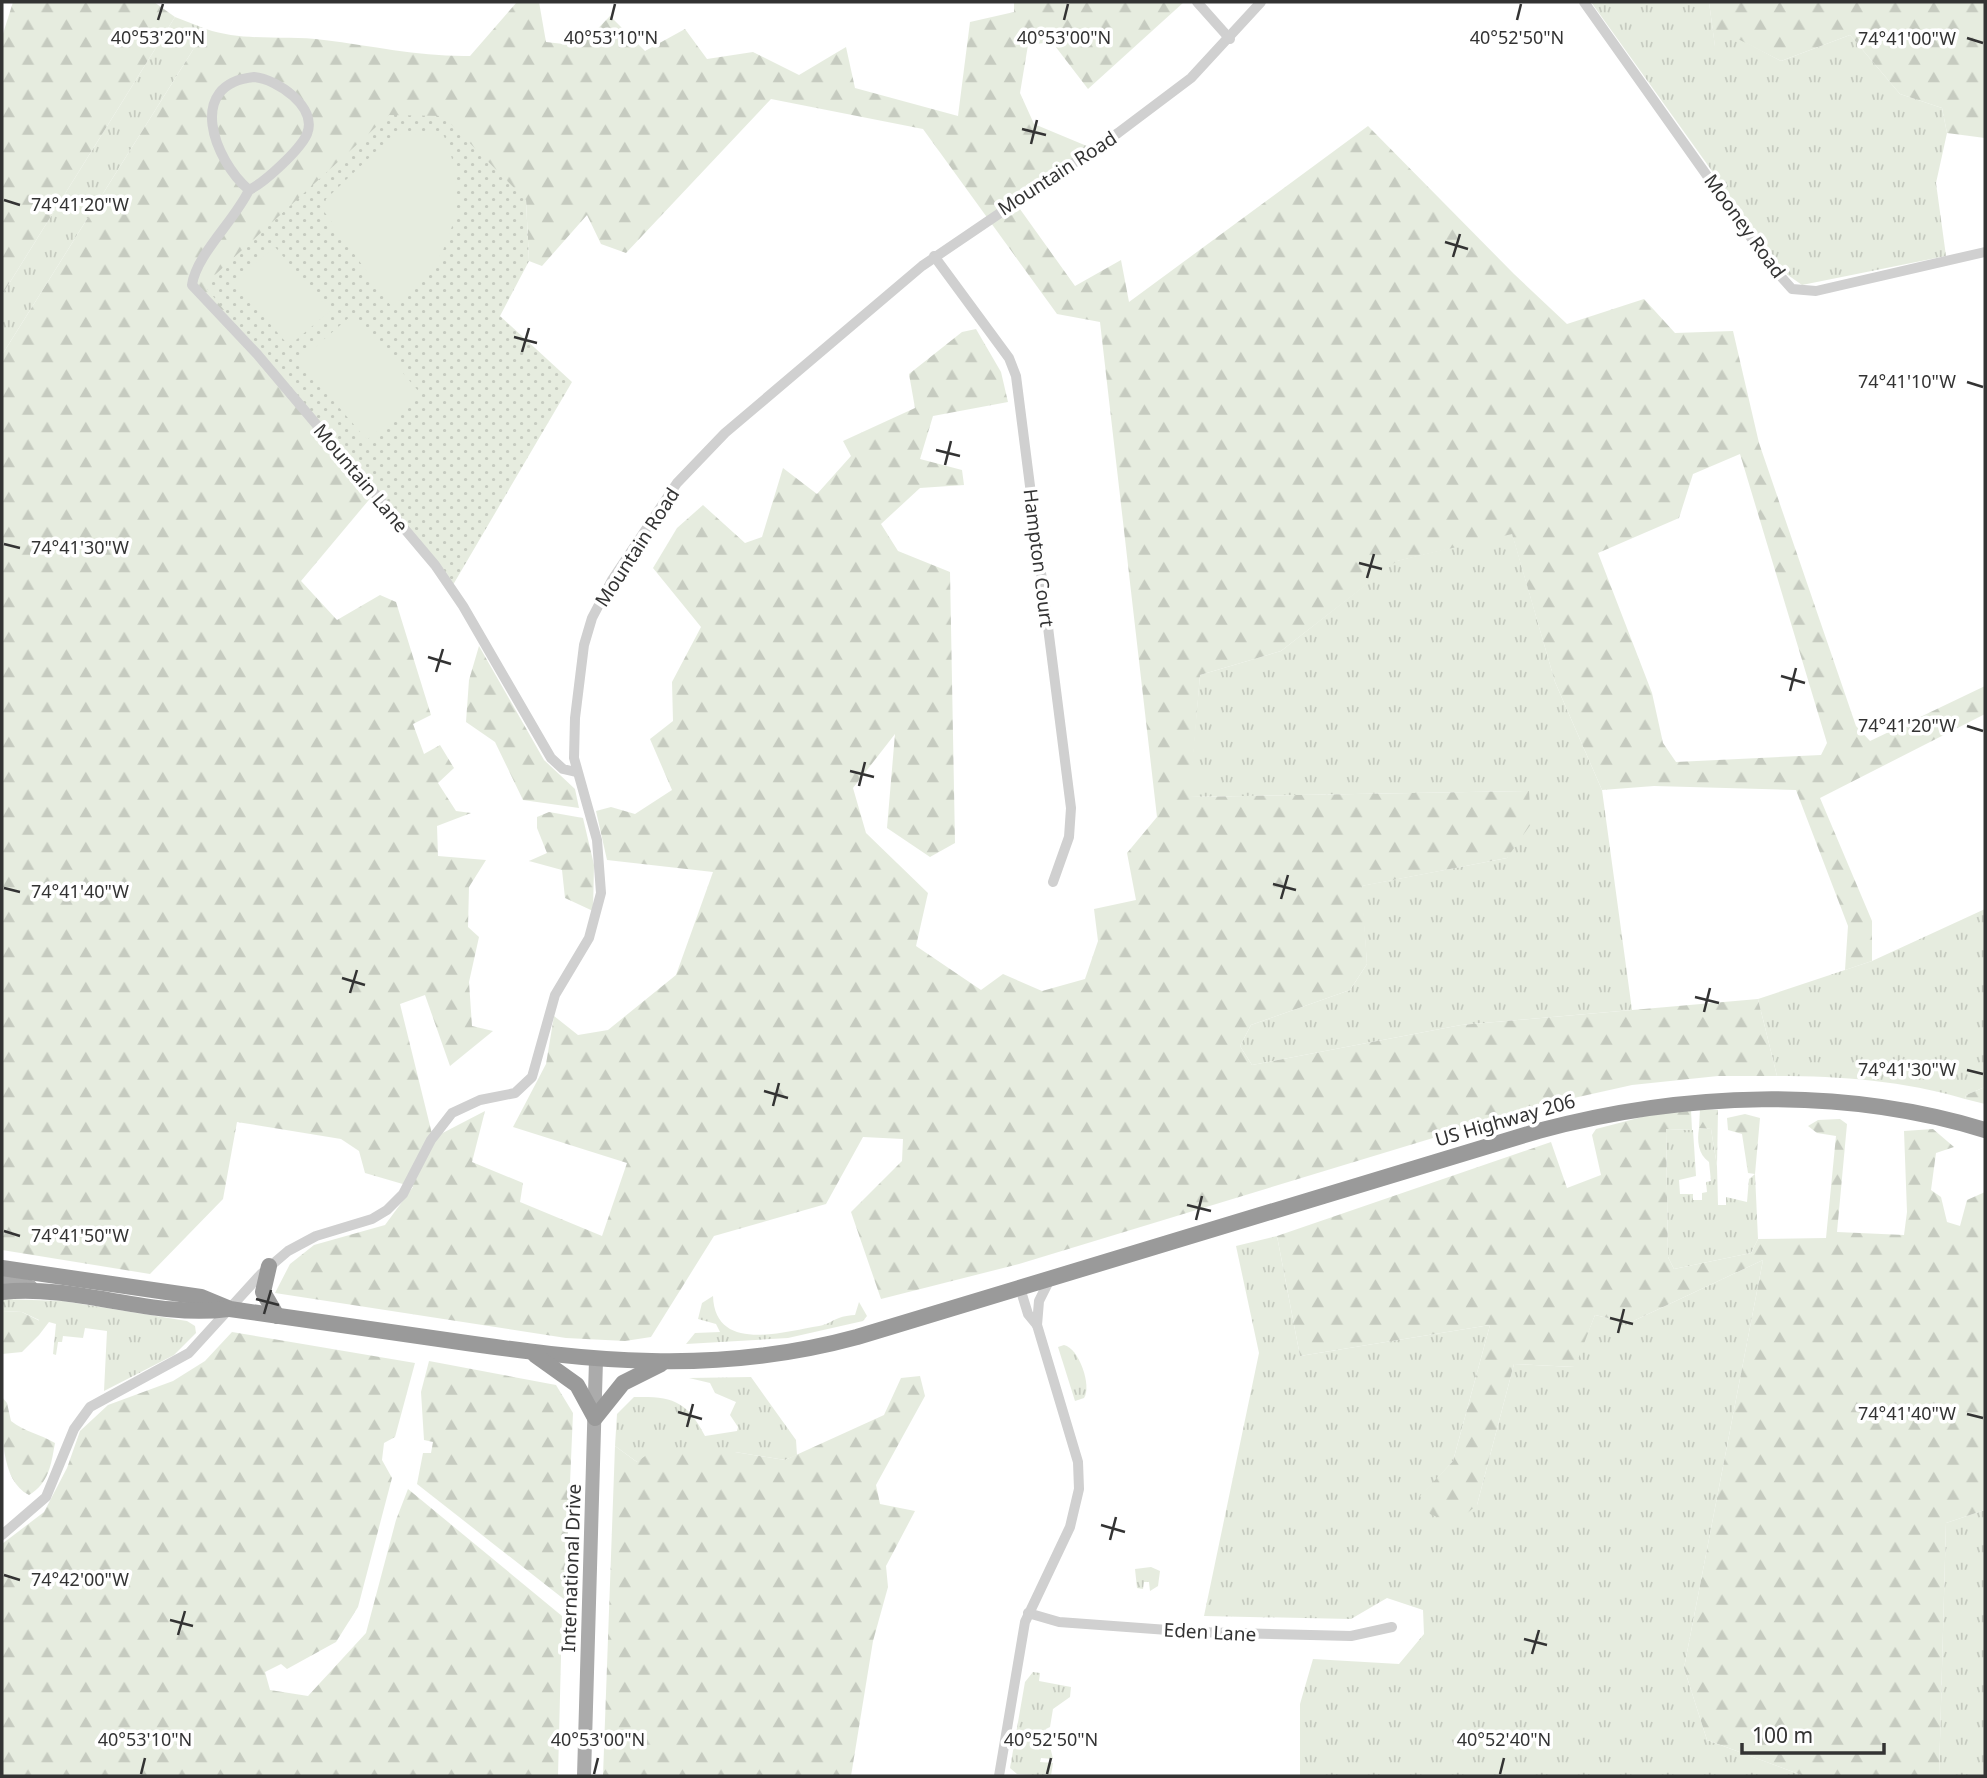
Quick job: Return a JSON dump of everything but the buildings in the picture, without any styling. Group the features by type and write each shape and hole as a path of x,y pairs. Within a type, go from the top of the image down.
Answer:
{"highway":[{"name":"US Highway 206","path":"230,1309 596,1360 663,1363 736,1359 803,1350 871,1333 1538,1131 1632,1110 1731,1100 1822,1101 1892,1109 1985,1130"},
{"path":"269,1266 263,1292 277,1316"},
{"path":"2,1268 201,1297 230,1309"},
{"path":"2,1292 52,1291 198,1313 230,1309"},
{"path":"531,1352 577,1385 595,1418 623,1383 663,1363"}],"main road":[{"path":"2,1281 52,1291"},
{"name":"International Drive","path":"584,1776 596,1360"}],"street":[{"path":"1197,2 1230,39"},
{"name":"Mountain Road","path":"2,1535 46,1497 74,1429 90,1408 189,1353 269,1266 307,1239 372,1219 387,1210 403,1194 431,1140 452,1113 480,1100 515,1093 532,1077 555,995 589,938 601,892 597,840 576,772 575,718 588,631 612,580 677,483 725,433 934,256 1151,109 1191,78 1230,39 1261,2"},
{"name":"Mooney Road","path":"1584,2 1777,273 1792,289 1816,291 1985,252"},
{"path":"254,77 274,81 285,88 305,113 308,127 306,136 278,167 249,190 234,174 220,150 212,130 212,115 216,100 226,87 254,77"},
{"name":"Mountain Lane","path":"249,190 229,226 194,273 192,285 257,354 435,565 463,606 551,758 563,769 576,772"},
{"name":"Hampton Court","path":"934,256 1009,358 1016,376 1070,808 1069,837 1053,882"},
{"path":"999,1776 1028,1613 1072,1521 1079,1481 1073,1441 1037,1325 1039,1301 1050,1279"},
{"path":"1020,1288 1028,1314 1037,1325"},
{"name":"Eden Lane","path":"1028,1613 1059,1622 1195,1632 1351,1636 1392,1627"}],"green space":[{"path":"13,2 154,2 175,17 2,295 2,37"},
{"path":"517,2 539,2 546,42 581,46 610,16 645,51 685,29 707,59 753,52 799,75 846,47 855,88 958,116 970,22 1014,12 1014,2 1184,2 1088,89 1052,42 1028,45 1020,93 1034,124 1094,149 1015,202 1075,286 1121,260 1129,302 1368,126 1567,324 1644,299 1675,333 1733,331 1759,443 1856,726 1870,741 1985,686 1985,714 1820,798 1872,921 1872,961 1845,970 1848,926 1796,790 1654,786 1602,790 1555,682 1512,534 1397,561 1281,651 1200,675 1190,797 1529,791 1531,824 1507,858 1362,886 1367,964 1350,990 1251,1025 1240,1046 1252,1065 1461,1025 1758,999 1777,1076 1718,1076 1632,1085 1538,1106 1019,1264 881,1299 851,1212 902,1161 903,1139 863,1137 826,1204 714,1236 651,1337 625,1341 566,1338 275,1293 290,1264 314,1245 385,1225 413,1187 365,1173 359,1151 341,1139 237,1122 223,1199 150,1274 2,1250 2,355 206,29 235,36 309,39 415,53 470,56","holes":["771,99 923,129 1057,314 1100,322 1157,817 1127,853 1136,900 1094,909 1098,941 1085,979 1042,991 1003,974 981,990 916,946 928,893 866,833 853,788 895,734 887,828 930,857 955,843 950,572 898,551 881,524 920,488 964,485 962,470 920,459 933,416 1008,402 1001,372 976,329 962,332 909,374 915,408 843,441 851,456 817,494 783,468 762,537 745,543 703,505 677,528 653,568 701,627 672,682 673,721 650,739 672,790 635,814 611,807 596,811 607,860 713,872 676,975 608,1030 578,1035 554,1016 546,1064 513,1127 627,1163 602,1236 520,1202 523,1183 472,1162 485,1111 433,1138 400,1004 425,995 450,1066 493,1031 472,1026 469,982 479,937 468,927 469,887 486,860 438,856 437,826 471,813 456,811 438,783 454,768 440,745 424,754 413,724 431,715 396,602 380,595 337,620 301,581 373,495 205,285 263,232 526,200 529,261 542,266 587,215 601,244 626,253","1740,454 1827,743 1821,755 1676,762 1663,743 1652,693 1598,553 1679,518 1693,474"]},
{"path":"1591,2 1709,2 1715,46 1734,36 1781,61 1850,35 1900,94 1942,108 1947,133 1936,183 1946,256 1802,285 1785,273"},
{"path":"1709,2 1985,2 1985,138 1947,133 1942,108 1900,94 1850,35 1781,61 1734,37 1715,47"},
{"path":"175,17 206,29 2,355 2,295"},
{"path":"389,115 443,116 526,200 529,261 500,316 572,382 450,590 204,285"},
{"path":"443,134 452,159 456,183 456,207 451,230 429,273 412,291 391,306 323,210 326,199 393,135"},
{"path":"275,247 330,311 289,346 234,282"},
{"path":"353,314 420,393 367,440 299,361"},
{"path":"1512,533 1555,682 1602,790 1632,1010 1461,1025 1252,1065 1240,1046 1251,1025 1350,990 1367,964 1361,886 1507,858 1529,791 1189,797 1200,675 1281,651 1396,561"},
{"path":"479,646 544,760 575,789 579,808 523,800 495,742 466,722 469,680"},
{"path":"549,812 583,818 594,865 593,911 565,898 562,870 529,861 547,853 537,828 537,817"},
{"path":"1985,909 1985,1087 1966,1095 1965,1099 1872,1081 1777,1076 1758,999 1872,961"},
{"path":"1985,1087 1985,1104 1965,1099 1966,1095"},
{"path":"1700,1109 1718,1110 1717,1166 1711,1129 1699,1128"},
{"path":"1691,1110 1692,1130 1666,1129 1668,1257 1674,1269 1751,1253 1758,1239 1826,1238 1836,1136 1817,1133 1808,1126 1818,1120 1840,1119 1847,1124 1837,1232 1904,1235 1907,1212 1904,1131 1933,1129 1954,1147 1936,1153 1931,1190 1941,1197 1947,1222 1960,1226 1967,1200 1985,1192 1985,1510 1946,1523 1939,1776 1804,1776 1707,1740 1684,1668 1763,1260 1629,1323 1595,1315 1575,1367 1514,1364 1477,1505 1454,1524 1430,1514 1420,1496 1453,1461 1490,1325 1300,1356 1277,1236 1551,1142 1567,1188 1601,1175 1592,1135 1596,1129 1665,1111"},
{"path":"1745,1114 1760,1118 1755,1174 1748,1173 1742,1134 1728,1130 1727,1118"},
{"path":"1699,1128 1711,1129 1717,1166 1718,1205 1726,1205 1726,1197 1747,1202 1749,1179 1755,1174 1758,1239 1751,1253 1674,1269 1668,1257 1666,1129 1693,1130 1696,1176 1679,1180 1680,1194 1693,1194 1693,1200 1702,1200 1702,1193 1707,1192 1706,1182 1711,1181 1709,1162 1699,1147"},
{"path":"1277,1236 1300,1356 1490,1325 1453,1461 1421,1496 1477,1505 1514,1364 1574,1367 1595,1315 1629,1323 1763,1260 1684,1668 1707,1740 1804,1776 1300,1776 1300,1704 1313,1659 1399,1664 1424,1634 1423,1610 1387,1598 1351,1619 1204,1616 1259,1353 1236,1246"},
{"path":"713,1296 717,1314 725,1326 753,1335 824,1325 855,1315 859,1302 867,1316 863,1321 788,1338 686,1344 695,1333 720,1332 716,1324 698,1319 702,1303"},
{"path":"2,1299 63,1301 187,1321 195,1326 196,1333 174,1355 104,1391 107,1331 85,1328 83,1338 63,1336 62,1342 58,1342 56,1355 53,1354 56,1324 49,1322 39,1335 39,1320 22,1312 2,1311"},
{"path":"2,1311 22,1312 40,1321 39,1335 22,1352 2,1354"},
{"path":"232,1332 415,1363 395,1437 384,1443 382,1460 392,1478 358,1607 336,1642 287,1669 281,1664 265,1672 270,1690 308,1696 366,1633 396,1520 408,1489 562,1616 558,1776 2,1776 2,1544 44,1512 67,1468 80,1431 108,1405 173,1381 205,1361"},
{"path":"1064,1345 1075,1353 1085,1377 1084,1398 1075,1401 1058,1347"},
{"path":"429,1361 556,1385 573,1413 565,1600 417,1484 423,1453 431,1453 433,1442 424,1440 421,1392"},
{"path":"920,1376 925,1396 876,1485 880,1504 915,1511 886,1566 888,1587 873,1641 851,1776 603,1776 615,1446 637,1462 656,1448 735,1452 785,1460 884,1415 901,1378"},
{"path":"751,1377 796,1440 797,1455 785,1460 735,1452 637,1462 615,1446 617,1414 634,1397 659,1398 677,1403 692,1415 705,1436 737,1431 738,1427 730,1415 736,1402 715,1393 710,1383 689,1378"},
{"path":"2,1397 7,1403 11,1421 55,1443 45,1479 29,1495 20,1488 8,1467 3,1439"},
{"path":"1985,1510 1985,1776 1939,1776 1946,1523"},
{"path":"1151,1567 1160,1571 1158,1586 1150,1591 1149,1582 1144,1582 1143,1589 1137,1588 1135,1569"},
{"path":"1033,1672 1040,1673 1039,1681 1071,1687 1070,1697 1053,1709 1050,1727 1046,1729 1053,1759 1041,1758 1040,1762 1053,1763 1051,1776 1017,1774 1010,1768 1025,1682"}]}
